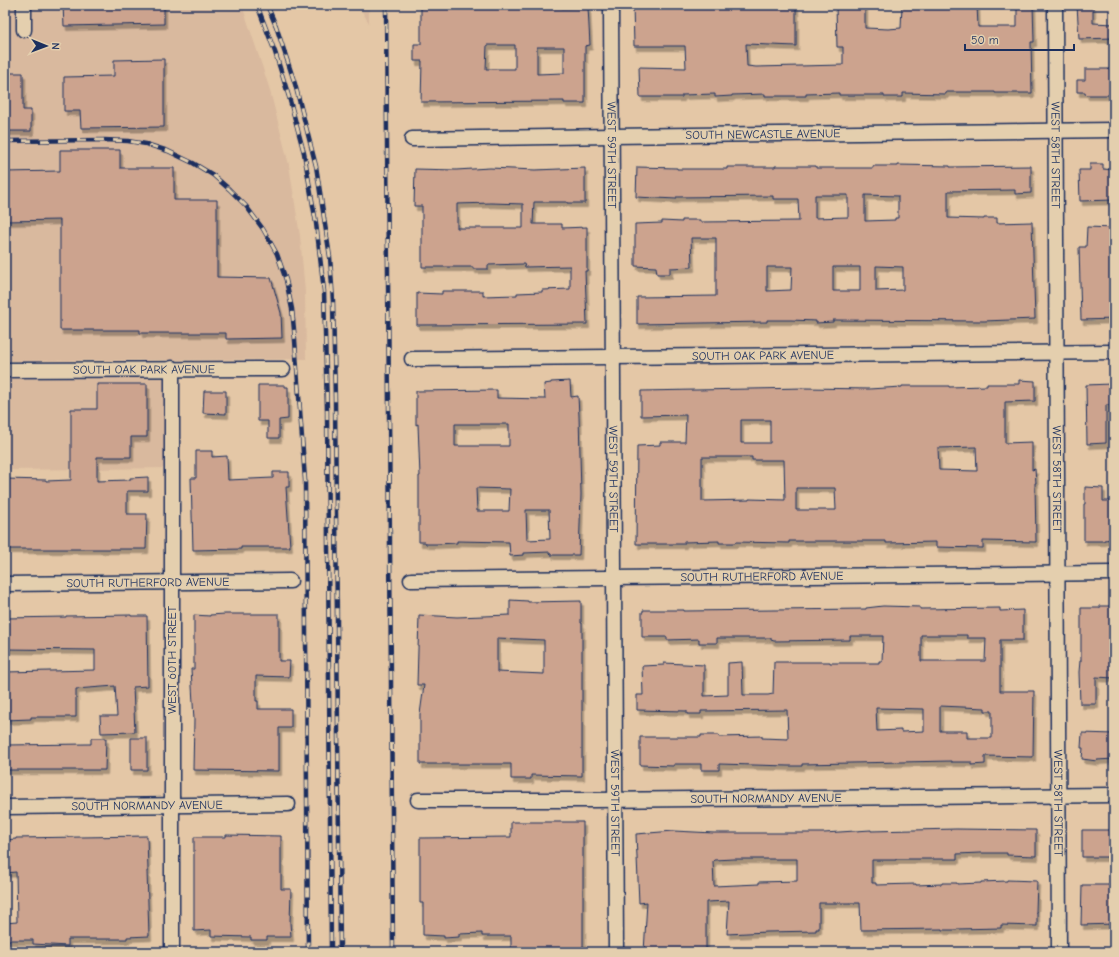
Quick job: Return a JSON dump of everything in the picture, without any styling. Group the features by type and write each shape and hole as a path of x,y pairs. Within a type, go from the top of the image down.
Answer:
{"street":[{"path":"24,5 24,30"},
{"name":"WEST 59TH STREET","path":"611,5 616,952"},
{"name":"WEST 58TH STREET","path":"1055,5 1060,952"},
{"name":"SOUTH NEWCASTLE AVENUE","path":"412,139 1114,130"},
{"name":"SOUTH OAK PARK AVENUE","path":"412,359 1114,352"},
{"name":"WEST 60TH STREET","path":"172,368 172,952"},
{"name":"SOUTH OAK PARK AVENUE","path":"5,370 282,368"},
{"name":"SOUTH RUTHERFORD AVENUE","path":"411,580 1114,573"},
{"name":"SOUTH RUTHERFORD AVENUE","path":"5,584 290,581"},
{"name":"SOUTH NORMANDY AVENUE","path":"418,800 615,800 1114,795"},
{"name":"SOUTH NORMANDY AVENUE","path":"5,807 288,804"}],"shaded area":[{"path":"5,5 242,5 269,87 289,165 300,236 305,292 306,359 5,361"},
{"path":"358,5 369,5 369,23"},
{"path":"169,377 170,468 5,470 5,379"}],"building":[{"path":"63,5 164,5 164,24 64,26"},
{"path":"476,5 562,5 562,8 588,7 590,45 585,46 585,103 564,103 564,101 421,102 422,61 414,61 414,44 421,44 421,6 476,8","holes":["487,45 515,45 515,69 486,69","537,47 564,47 564,73 537,74"]},
{"path":"633,5 796,5 796,46 746,44 747,66 756,67 843,65 843,47 837,47 836,5 865,5 865,28 888,29 901,28 902,5 977,5 978,27 1017,27 1017,5 1033,5 1034,42 1031,42 1032,93 903,93 903,97 884,97 884,95 839,95 839,93 806,94 806,96 765,96 765,94 715,97 715,94 682,95 682,97 640,97 639,67 686,68 685,46 634,46"},
{"path":"1077,5 1093,5 1093,23 1114,24 1114,38 1079,39"},
{"path":"164,59 164,127 81,128 80,111 64,111 64,77 114,76 114,60"},
{"path":"1085,69 1114,69 1114,95 1086,95 1085,92 1077,92 1077,80 1085,80"},
{"path":"5,73 23,73 23,110 31,110 31,131 5,131"},
{"path":"60,150 120,150 120,168 174,168 174,200 217,200 217,277 271,278 281,313 282,338 226,339 226,333 140,333 140,330 60,330 60,220 5,221 5,172 60,171"},
{"path":"1090,164 1103,164 1103,169 1114,170 1114,200 1080,201 1079,170 1090,170"},
{"path":"775,166 873,168 873,166 1031,166 1031,193 1015,194 1015,190 948,191 948,218 997,218 997,223 1032,222 1035,319 984,321 833,320 833,322 816,323 816,321 767,320 767,322 637,324 637,297 716,296 716,238 691,238 692,267 670,268 670,274 657,274 656,267 635,266 635,224 662,223 662,221 682,222 682,220 700,220 700,222 799,221 798,199 773,199 773,196 676,197 676,199 636,197 637,167 727,169 727,167","holes":["815,195 848,195 848,217 815,218","865,195 898,196 898,218 895,218 895,220 865,221","876,266 903,267 903,290 876,291","767,267 792,267 791,290 767,291","833,267 860,267 860,291 833,291"]},
{"path":"490,168 535,170 585,168 585,203 534,202 533,224 562,224 562,228 587,227 587,271 585,271 587,324 417,325 417,293 442,294 442,291 483,291 483,296 517,295 517,293 542,292 542,290 570,289 570,266 525,267 524,264 488,265 488,269 473,269 473,267 422,267 422,206 414,206 415,169 456,170","holes":["457,204 523,204 523,228 457,228"]},
{"path":"1087,227 1114,228 1114,319 1081,320 1079,247 1086,247"},
{"path":"1019,380 1035,381 1035,401 1005,402 1005,443 1032,442 1032,470 1035,469 1036,483 1036,542 983,541 983,548 936,547 936,542 886,543 886,541 719,543 719,541 684,542 684,544 636,544 637,446 660,445 660,442 685,442 686,415 641,416 641,391 806,388 869,389 902,386 949,387 987,386 987,384 1019,384","holes":["741,420 770,420 770,443 741,443","976,447 977,471 939,470 938,448","702,457 752,457 752,460 784,460 785,500 749,499 702,501","796,488 835,488 836,510 796,510"]},
{"path":"570,381 571,397 578,396 581,494 579,555 551,555 550,552 524,553 524,555 510,556 509,542 457,541 457,543 426,544 425,542 419,542 420,476 418,424 416,425 416,391 497,390 497,398 545,399 544,384","holes":["455,424 509,424 509,446 455,446","476,488 510,489 509,511 477,511","526,510 549,510 550,539 527,540"]},
{"path":"97,384 147,384 147,437 131,437 131,457 97,457 97,481 130,480 130,478 148,477 148,491 127,491 127,514 147,514 146,549 5,549 5,479 46,481 71,480 71,409 97,409"},
{"path":"1111,384 1111,405 1106,405 1106,443 1087,444 1086,385"},
{"path":"258,385 285,385 285,387 288,387 288,419 279,420 279,438 268,438 268,421 258,421"},
{"path":"204,391 226,391 226,414 203,413"},
{"path":"196,451 212,451 212,457 227,456 228,480 273,478 273,472 289,472 289,487 286,487 290,547 241,547 241,549 193,550 191,478 196,478"},
{"path":"1085,487 1103,488 1103,501 1114,501 1114,539 1104,541 1084,541"},
{"path":"510,600 528,602 581,601 582,776 531,775 531,779 511,779 511,764 420,764 420,714 424,685 417,685 419,615 457,617 510,615","holes":["497,638 544,640 544,674 497,672"]},
{"path":"883,606 920,607 920,609 1000,608 1000,611 1023,610 1023,640 1000,640 1000,691 1034,691 1033,757 985,756 985,764 971,765 971,762 951,761 802,764 802,766 719,764 719,770 701,770 701,764 674,764 674,766 640,765 640,737 701,737 701,735 719,735 719,737 762,736 762,738 788,739 787,710 701,711 701,714 687,714 687,711 637,710 637,695 643,695 642,666 664,665 664,663 704,665 704,696 728,695 728,663 742,662 743,695 768,695 773,694 774,662 879,663 879,661 882,661 883,636 850,636 850,640 774,641 771,640 771,638 717,638 717,643 699,643 699,639 667,640 667,637 642,637 643,610 684,611 866,608","holes":["921,635 967,635 967,638 986,638 985,661 921,661","940,706 985,708 985,711 992,711 992,738 967,738 967,731 940,731","876,708 924,709 924,731 877,731"]},
{"path":"1100,606 1114,606 1114,678 1096,677 1096,704 1080,704 1079,672 1081,661 1081,608 1100,608"},
{"path":"225,614 279,614 279,661 290,661 289,677 256,676 256,701 258,701 258,709 291,709 291,728 279,728 279,771 193,770 194,720 191,669 194,669 194,615 210,616"},
{"path":"131,615 147,616 148,686 133,687 135,732 101,733 100,716 117,716 115,686 76,689 76,717 31,717 31,719 5,720 5,672 95,670 95,650 5,649 5,618"},
{"path":"1082,733 1114,734 1114,759 1097,761 1082,759"},
{"path":"91,738 106,738 105,770 5,770 5,745 91,744"},
{"path":"131,738 147,738 147,770 131,770"},
{"path":"511,822 583,822 583,952 511,952 511,936 482,936 482,933 459,934 459,937 444,938 444,936 423,935 423,903 420,903 420,838 511,837"},
{"path":"956,829 1036,830 1036,856 1007,855 1007,853 980,853 957,854 957,859 872,860 872,883 876,883 876,885 916,885 981,883 1007,880 1037,881 1037,926 1001,925 1001,928 957,930 861,930 860,903 819,903 819,929 816,929 816,931 727,934 729,901 706,902 706,952 644,952 647,902 639,903 636,834 674,831 714,833 824,833","holes":["797,859 797,881 759,882 759,884 714,886 714,860"]},
{"path":"1082,830 1114,830 1114,857 1082,857"},
{"path":"226,835 281,836 281,889 291,889 291,937 267,937 267,940 251,940 251,937 211,936 211,930 194,931 194,837 226,837"},
{"path":"147,836 149,936 127,937 127,939 68,939 68,946 33,944 33,940 5,940 5,923 17,922 16,872 5,873 5,840 16,838"},
{"path":"1082,885 1114,885 1114,924 1081,925"}],"railway":[{"path":"257,5 275,52 304,153 316,223 324,291 327,411 331,952"},
{"path":"267,5 276,26 295,84 316,166 330,257 333,301 335,400 340,952"},
{"path":"386,5 393,952"},
{"path":"5,141 128,141 146,144 168,151 213,175 229,189 246,206 263,229 277,254 286,280 292,309 305,480 308,952"}]}
